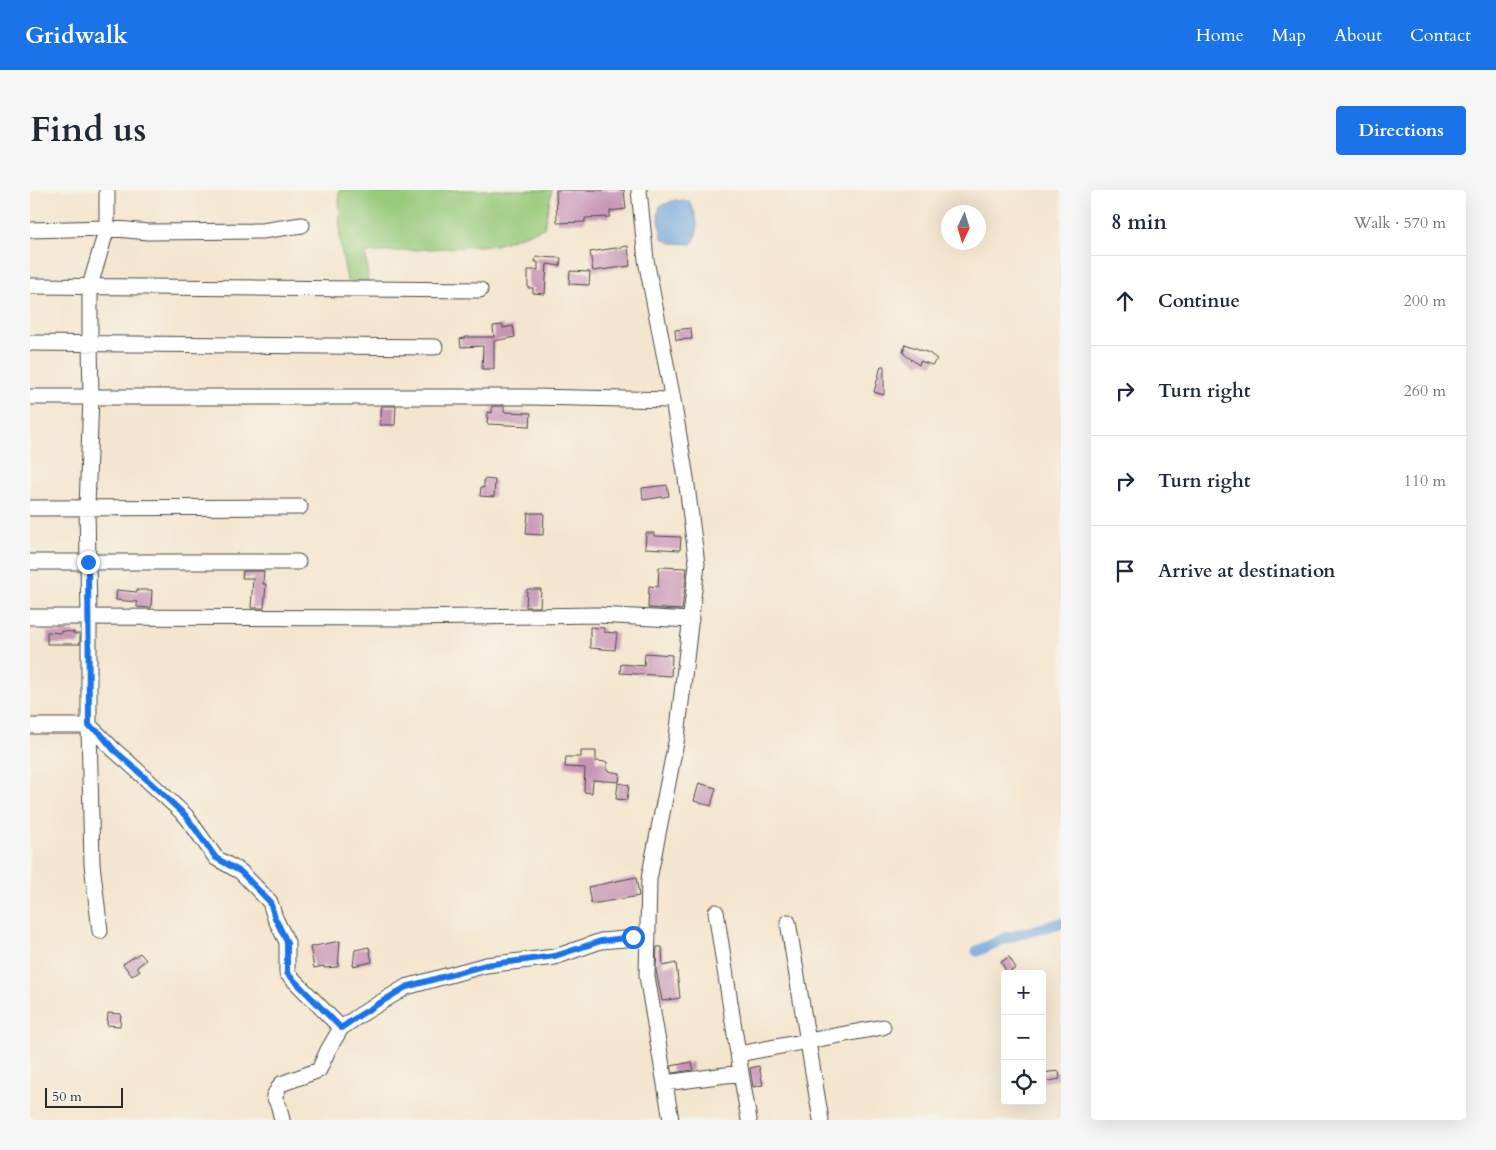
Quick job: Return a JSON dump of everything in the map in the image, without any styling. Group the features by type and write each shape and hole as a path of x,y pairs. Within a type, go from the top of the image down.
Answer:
{"street":[{"path":"100,931 92,864 87,507 92,397 90,286 107,228 107,190"},
{"path":"639,190 646,260 673,400 686,478 697,564 677,737 649,879 647,976 671,1120"},
{"path":"30,230 107,228 148,232 262,231 302,225"},
{"path":"30,286 480,290"},
{"path":"30,342 435,347"},
{"path":"30,397 522,397 673,400"},
{"path":"30,508 300,507"},
{"path":"30,562 298,562"},
{"path":"30,617 412,618 597,615 691,620"},
{"path":"30,726 89,726 100,733 114,750 186,816 216,858 241,872 270,902 275,918 287,942 287,973 341,1028"},
{"path":"716,912 749,1120"},
{"path":"788,922 820,1120"},
{"path":"282,1120 274,1096 281,1084 319,1070 341,1028 406,987 486,965 555,956 601,941 648,937"},
{"path":"738,1054 883,1027"},
{"path":"665,1083 741,1073"}],"green space":[{"path":"339,190 552,190 544,228 496,245 366,253 368,281 347,281 340,243"}],"water":[{"path":"675,200 689,201 694,212 697,228 692,244 671,243 662,238 658,214 660,206"}],"building":[{"path":"556,190 624,190 626,209 610,211 610,217 585,218 585,222 557,223"},
{"path":"628,246 630,266 593,271 590,252"},
{"path":"536,257 561,258 560,266 547,264 545,294 533,293 533,288 528,288 528,270 538,270 538,262 535,262"},
{"path":"570,271 590,272 589,285 569,284"},
{"path":"503,325 503,328 513,326 515,337 494,341 494,369 482,369 483,346 461,347 460,339 465,337 494,337 493,326"},
{"path":"691,328 692,339 676,340 675,330"},
{"path":"905,344 929,353 937,359 932,365 920,361 919,365 903,353"},
{"path":"881,366 884,366 884,395 874,392"},
{"path":"382,406 396,406 395,425 380,425"},
{"path":"492,406 504,406 504,412 531,413 530,426 487,424 488,412 492,413"},
{"path":"484,479 495,480 494,497 480,496 481,487 484,488"},
{"path":"667,485 669,496 643,500 642,488"},
{"path":"528,513 544,513 543,535 526,534"},
{"path":"646,533 654,533 654,536 681,537 680,550 645,548"},
{"path":"659,567 687,568 682,610 648,608 649,586 658,587"},
{"path":"243,571 264,571 263,584 266,584 264,608 251,608 253,578 242,578"},
{"path":"527,589 541,589 540,607 526,607"},
{"path":"117,590 137,592 137,590 152,590 151,608 137,607 137,602 116,600"},
{"path":"590,627 604,628 604,632 617,633 615,650 590,648"},
{"path":"61,631 80,634 80,644 47,644 47,632 61,633"},
{"path":"645,653 672,655 671,676 620,673 621,664 644,666"},
{"path":"581,751 596,751 596,761 607,762 607,771 620,773 619,782 593,780 592,793 584,792 585,768 565,767 566,757 581,757"},
{"path":"618,783 629,785 627,800 616,799"},
{"path":"699,783 716,788 711,806 694,801"},
{"path":"636,877 639,896 591,904 588,887"},
{"path":"340,941 338,967 324,968 324,966 314,968 310,947"},
{"path":"369,947 372,962 353,966 355,950"},
{"path":"657,947 662,947 663,966 676,963 680,998 662,1001 656,970"},
{"path":"140,953 146,960 137,967 140,970 132,976 123,964"},
{"path":"1009,957 1016,968 1005,970 1001,962"},
{"path":"108,1013 121,1014 120,1026 107,1025"},
{"path":"692,1062 693,1070 673,1073 671,1066"},
{"path":"759,1066 763,1085 753,1087 750,1068"},
{"path":"1059,1071 1060,1079 1046,1081 1046,1073"}],"waterway":[{"path":"977,951 1006,938 1061,923"}],"route":[{"path":"88,562 90,617 89,726 100,733 114,750 186,816 216,858 241,872 270,902 275,918 287,942 287,973 341,1028 406,987 486,965 555,956 601,941 633,937"}]}
